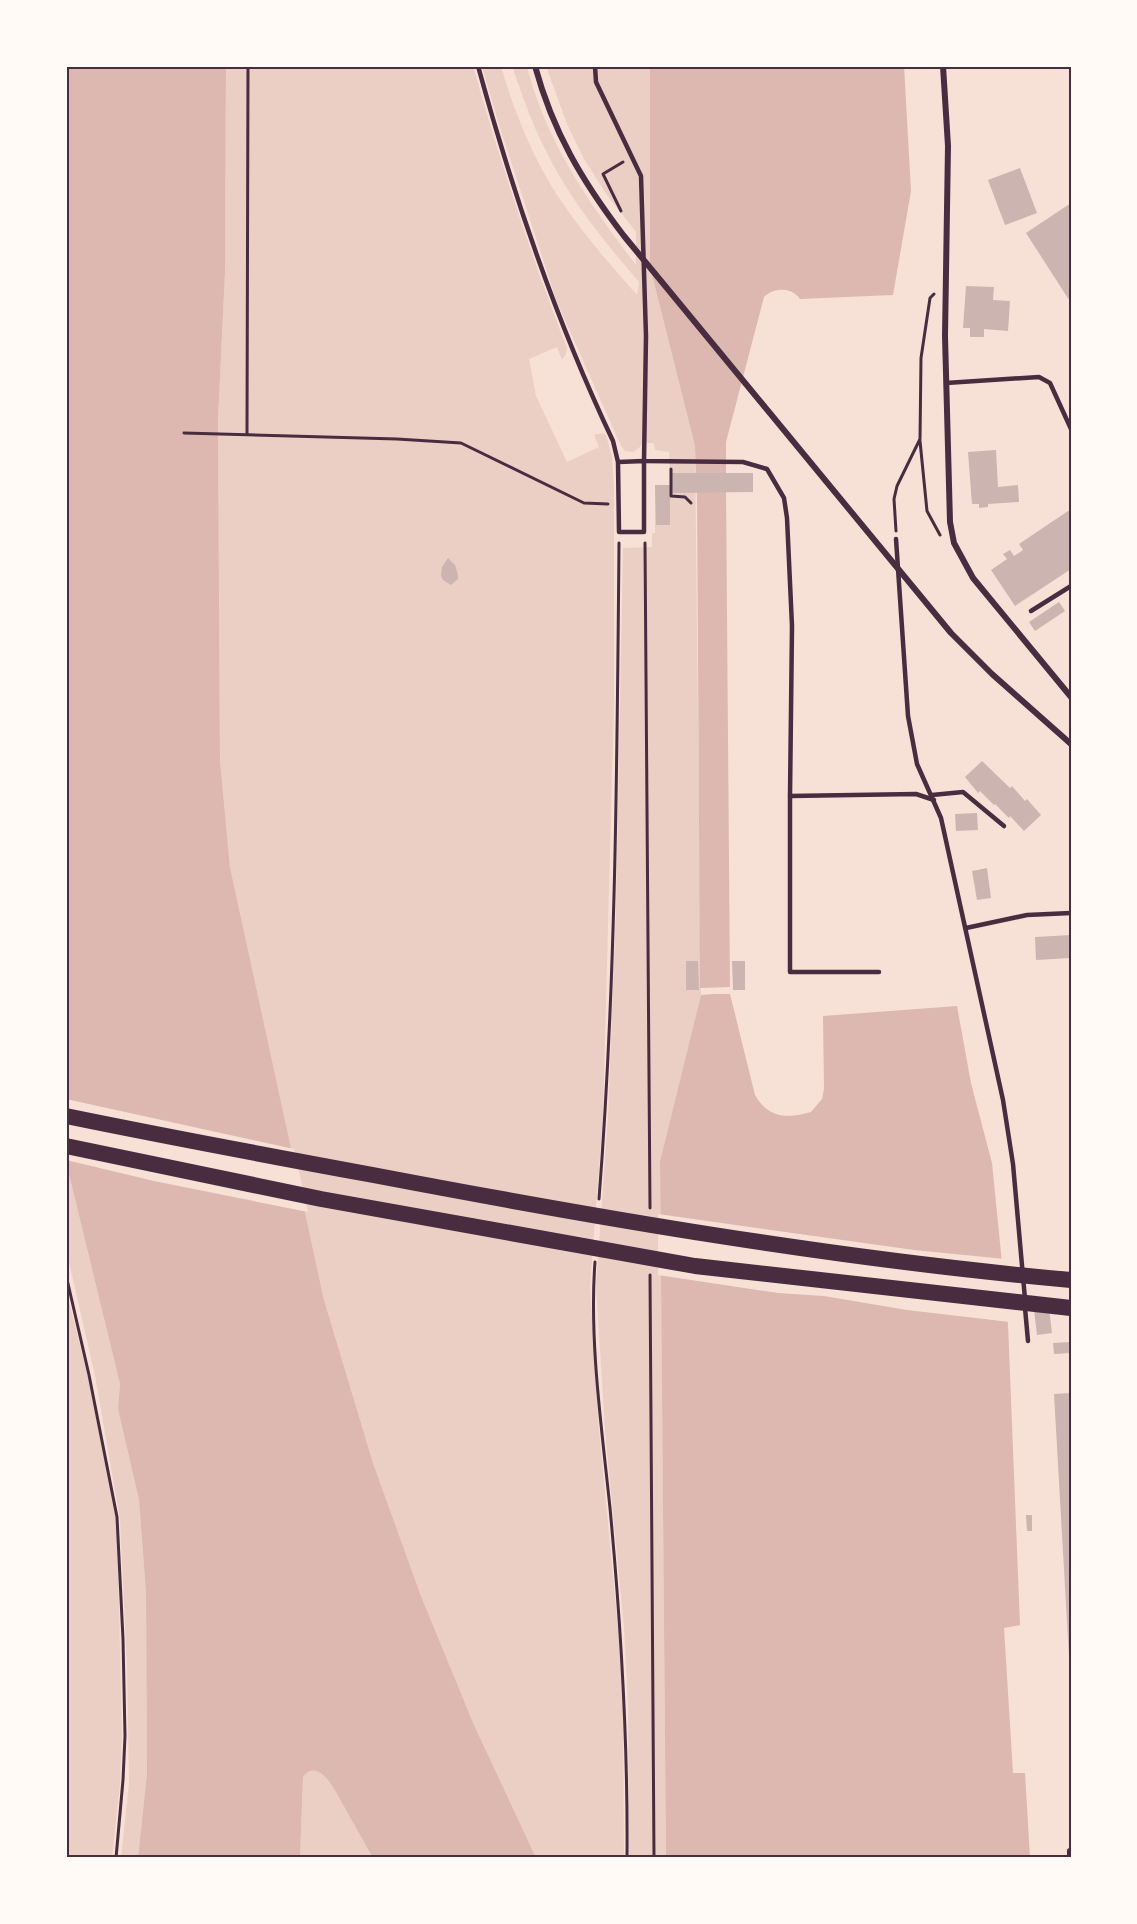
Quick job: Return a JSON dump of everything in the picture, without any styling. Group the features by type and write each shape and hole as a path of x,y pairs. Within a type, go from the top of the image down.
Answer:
{"highway":[{"path":"66,1116 500,1199 698,1232 930,1266 1071,1280"},
{"path":"66,1146 321,1199 695,1266 1071,1308"}],"street":[{"path":"535,66 556,128 574,164 598,202 624,236 951,633 992,674 1071,744"},
{"path":"943,66 948,146 946,383 949,514 954,543 973,578 1071,697"}],"lane":[{"path":"478,66 494,126 554,303 613,441 618,462 619,532 644,532 646,336 641,176 596,82 595,66"},
{"path":"946,383 1039,377 1050,383 1071,429"},
{"path":"618,462 743,462 767,470 784,498 788,518 792,626 790,972 879,972"},
{"path":"896,539 908,716 917,764 941,818 1003,1100 1013,1164 1028,1341"},
{"path":"1031,611 1071,586"},
{"path":"790,796 916,794 933,798 963,792 1004,826"},
{"path":"966,928 1027,915 1071,914"}],"path":[{"path":"247,434 248,66"},
{"path":"603,174 632,157"},
{"path":"946,291 937,291 930,298 921,358 920,439 927,512 941,536 954,543"},
{"path":"184,433 460,442 584,503 619,505"},
{"path":"896,539 894,499 897,486 920,439"},
{"path":"671,462 671,496 685,497 691,503"},
{"path":"599,1200 606,1114 619,532"},
{"path":"644,532 650,1219"},
{"path":"595,1256 593,1287 596,1353 626,1705 627,1858"},
{"path":"650,1265 654,1858"},
{"path":"66,1275 90,1375 117,1517 125,1736 116,1858"}],"shaded area":[{"path":"66,66 226,66 225,272 218,421 220,760 230,867 324,1300 373,1463 421,1596 474,1725 536,1858 373,1858 333,1787 320,1772 311,1771 303,1777 300,1858 138,1858 147,1773 146,1593 139,1500 118,1409 120,1384 66,1162"},
{"path":"226,66 473,66 517,208 567,348 562,360 557,347 529,359 536,396 567,462 599,447 594,435 602,433 606,435 612,457 614,704 603,1115 590,1287 599,1430 623,1705 624,1858 536,1858 533,1855 474,1725 421,1596 373,1463 324,1300 230,867 220,760 218,421 225,272"},
{"path":"482,66 501,66 512,102 527,138 554,190 590,240 637,295 639,282 588,220 555,169 532,120 512,66 527,66 535,94 557,146 586,195 636,265 636,232 607,195 584,159 567,124 546,66 650,66 650,267 695,446 701,995 660,1161 666,1858 629,1858 628,1705 624,1628 605,1430 596,1287 608,1116 616,912 623,548 652,547 652,533 655,533 655,485 670,485 669,452 655,450 654,443 642,443 633,452 625,451 621,446 557,302"},
{"path":"650,66 904,66 911,191 893,295 800,299 788,290 778,290 764,297 726,442 726,479 696,478 695,446 650,267"},
{"path":"697,487 726,487 730,987 700,988"},
{"path":"730,994 755,1095 766,1108 786,1116 811,1112 822,1099 824,1089 823,1016 957,1006 971,1083 992,1163 1004,1283 1000,1318 1007,1319 1008,1324 1020,1625 1004,1628 1013,1773 1025,1773 1030,1858 666,1858 660,1161 701,995"},
{"path":"66,1162 120,1384 118,1409 139,1500 146,1593 147,1773 138,1858 121,1858 129,1782 127,1666 120,1519 95,1376 66,1249"},
{"path":"66,1289 88,1378 117,1519 122,1736 120,1784 112,1858 66,1858"},
{"path":"312,1770 322,1773 329,1781 373,1858 300,1858 303,1777"}],"pier":[{"path":"66,1099 294,1149 308,1212 154,1181 66,1160"},
{"path":"658,1214 914,1250 1005,1259 1007,1283 1004,1316 1009,1317 1010,1322 907,1310 824,1296 778,1293 658,1275"}],"building":[{"path":"1020,168 1037,213 1005,225 988,180"},
{"path":"1071,203 1071,303 1026,233"},
{"path":"966,286 994,287 993,300 1010,301 1008,331 984,329 984,337 970,337 970,328 963,328"},
{"path":"996,450 998,487 1018,485 1019,502 988,504 988,507 979,508 979,504 972,504 968,452"},
{"path":"672,473 753,473 753,492 672,493"},
{"path":"655,485 670,485 670,525 656,525"},
{"path":"1071,509 1071,569 1015,606 991,570 1007,559 1003,554 1010,550 1014,556 1023,550 1019,544"},
{"path":"448,558 455,565 458,575 458,579 451,585 441,576 442,567"},
{"path":"1059,602 1065,611 1035,631 1029,622"},
{"path":"982,761 1010,788 1012,786 1025,801 1027,799 1041,815 1024,831 980,791 978,793 965,777"},
{"path":"977,813 978,830 956,831 955,814"},
{"path":"987,868 991,898 977,900 972,871"},
{"path":"1071,935 1071,958 1036,960 1035,937"},
{"path":"686,961 698,961 699,990 686,990"},
{"path":"732,961 745,961 745,990 733,990"},
{"path":"1049,1309 1052,1333 1037,1335 1034,1310"},
{"path":"1071,1342 1071,1353 1054,1354 1053,1343"},
{"path":"1071,1393 1071,1657 1069,1657 1054,1394"},
{"path":"1026,1515 1032,1515 1032,1531 1027,1531"}]}
